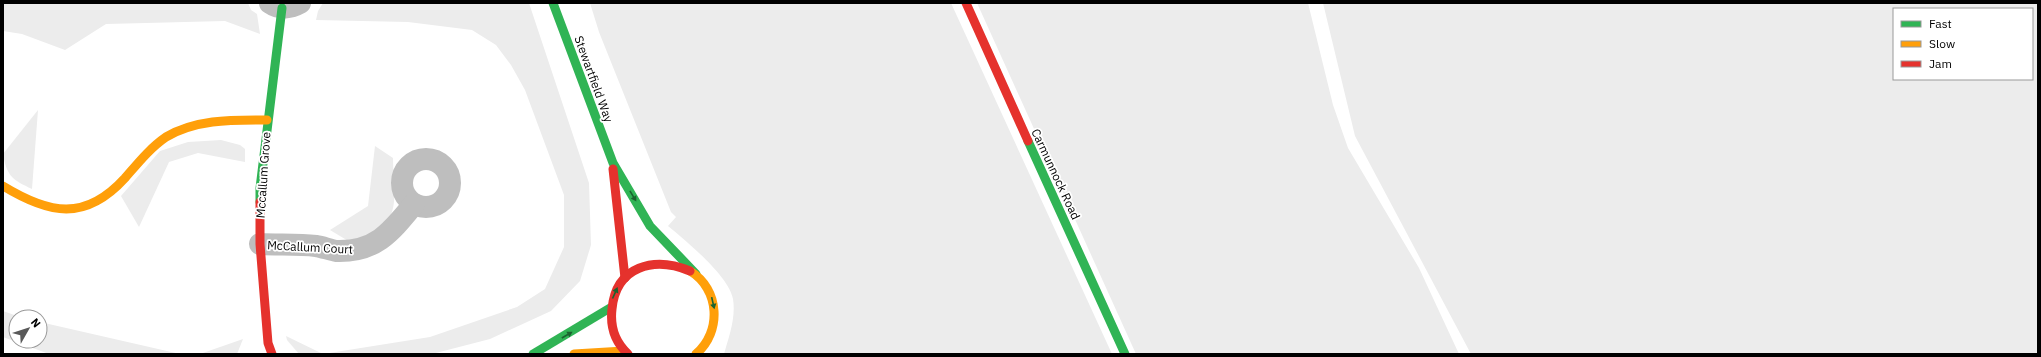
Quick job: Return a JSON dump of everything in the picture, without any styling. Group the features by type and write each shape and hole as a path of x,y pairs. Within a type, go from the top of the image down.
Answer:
{"street":[{"name":"Stewartfield Way","path":"553,3 613,163 650,226 706,285 712,298 715,312 714,326 708,340"},
{"name":"Carmunnock Road","path":"966,3 1125,354"},
{"name":"Mccallum Grove","path":"268,350 260,244 260,188 267,120 284,5"},
{"path":"3,186 22,198 59,210 72,211 90,205 109,193 147,151 167,137 196,123 222,120 267,120"},
{"name":"Stewartfield Way","path":"613,163 625,278"},
{"name":"McCallum Court","path":"260,244 316,246 335,251 357,250 372,246 384,238 414,204"},
{"path":"626,352 612,331 610,308 615,292 625,278 637,268 652,263 667,262 682,266 696,274"},
{"path":"533,354 610,308"},
{"path":"696,354 708,340"},
{"path":"707,354 708,340"},
{"path":"574,354 626,352"}],"shaded area":[{"path":"3,3 248,3 251,10 257,14 260,34 225,21 106,24 65,50 22,34 3,31"},
{"path":"323,3 529,3 589,183 591,245 580,281 551,311 490,339 432,354 323,354 430,337 517,307 545,289 564,247 564,195 525,90 511,65 496,45 472,30 408,22 316,20 318,11"},
{"path":"590,3 951,3 1112,354 724,354 732,327 734,313 733,299 730,290 724,280 706,260 668,226 676,217 671,212 599,32"},
{"path":"977,3 1308,3 1333,105 1348,148 1419,268 1459,354 1136,354"},
{"path":"1323,3 2038,3 2038,354 1471,354 1355,136"},
{"path":"38,110 32,189 12,177 7,168 3,154"},
{"path":"221,140 240,145 245,149 245,162 198,153 169,162 139,227 121,196 160,151 188,142"},
{"path":"375,146 393,158 394,202 392,212 388,220 380,228 350,242 330,230 368,206"},
{"path":"3,311 8,313 8,339 3,337"},
{"path":"48,324 180,354 49,354 35,349 48,349"},
{"path":"286,336 323,354 299,354 287,340"},
{"path":"243,339 237,354 200,354"}],"traffic: fast":[{"path":"553,3 613,163 650,226 696,274"},
{"path":"260,202 260,188 282,8"},
{"path":"1028,141 1125,354"},
{"path":"533,354 610,308"}],"traffic: slow":[{"path":"3,186 36,203 66,209 81,207 96,202 110,192 155,146 166,137 178,131 215,122 267,120"},
{"path":"690,271 700,279 707,288 712,299 714,311 710,334 704,345 696,354"},
{"path":"574,354 624,351"}],"traffic: jam":[{"path":"966,3 1028,141"},
{"path":"613,169 625,278"},
{"path":"260,202 260,244 268,343 272,354"},
{"path":"628,354 617,339 612,322 612,309 615,294 621,283 629,274 639,268 651,265 663,265 690,271"}]}
